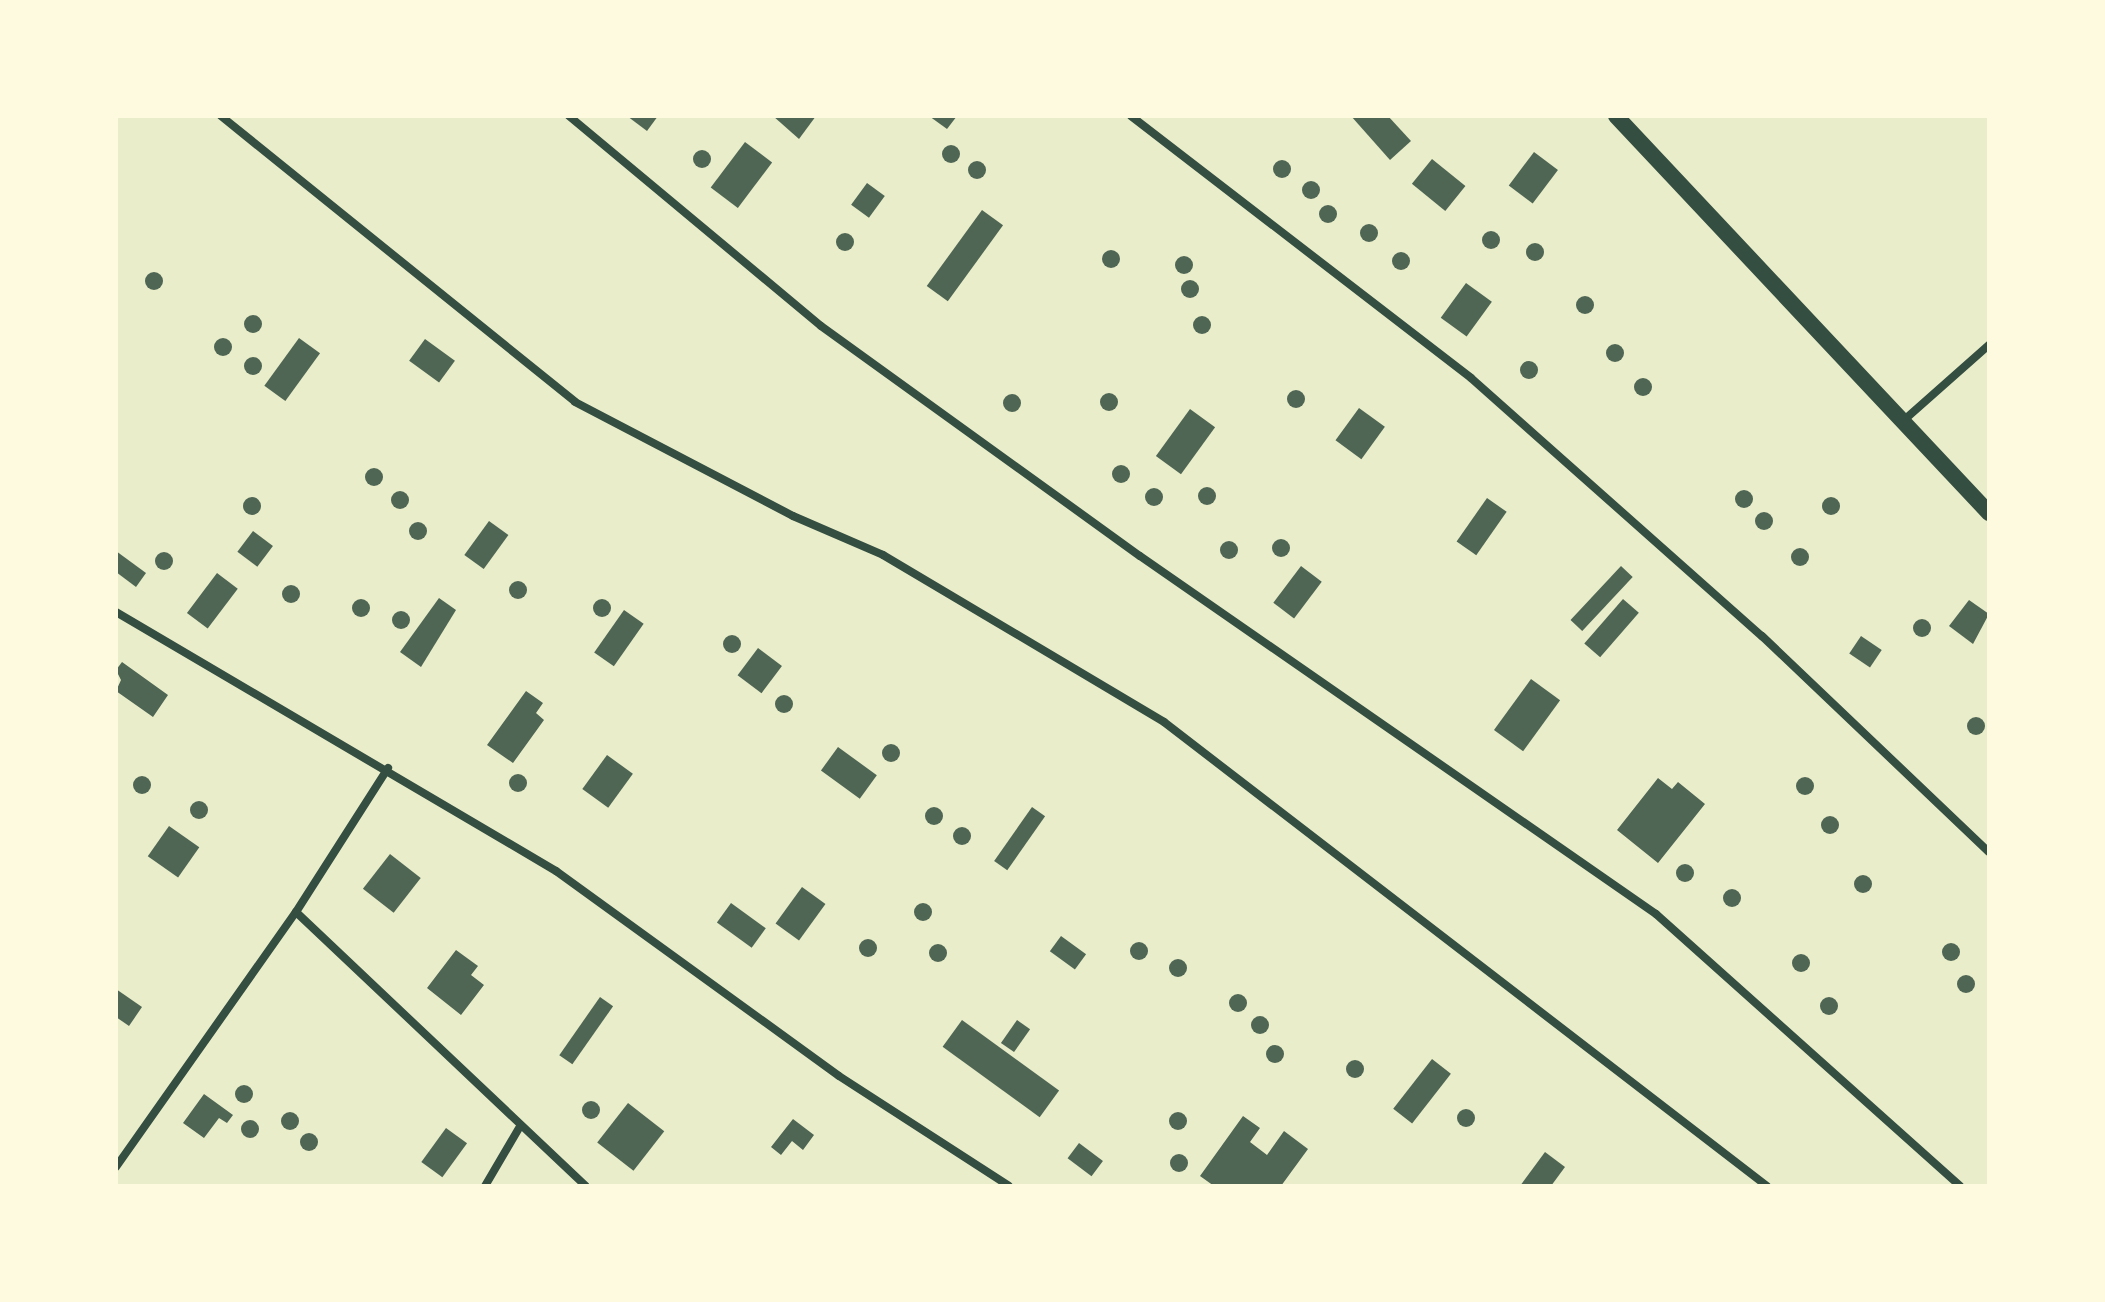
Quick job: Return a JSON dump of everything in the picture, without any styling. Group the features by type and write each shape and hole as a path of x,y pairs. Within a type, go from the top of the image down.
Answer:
{"main road":[{"path":"1616,116 1989,513"}],"street":[{"path":"221,116 575,402 793,516 883,555 1164,722 1767,1186"},
{"path":"569,116 834,335 1140,556 1656,914 1960,1186"},
{"path":"1131,116 1471,378 1762,636 1989,852"},
{"path":"1903,421 1989,345"},
{"path":"116,612 388,768 556,871 839,1076 1009,1186"},
{"path":"116,1167 296,912 388,768"},
{"path":"296,912 519,1128 586,1186"},
{"path":"485,1186 519,1128"}],"building":[{"path":"627,116 658,116 647,131"},
{"path":"773,116 816,116 799,139"},
{"path":"929,116 957,116 947,129"},
{"path":"1351,116 1388,116 1411,141 1390,160"},
{"path":"745,142 772,162 738,208 711,188"},
{"path":"951,145 960,154 951,163 942,154"},
{"path":"702,150 711,159 702,168 693,159"},
{"path":"1534,152 1558,170 1533,204 1509,186"},
{"path":"1432,159 1465,186 1445,211 1412,184"},
{"path":"1282,160 1291,169 1282,178 1273,169"},
{"path":"977,161 986,170 977,179 968,170"},
{"path":"1311,181 1320,190 1311,199 1302,190"},
{"path":"867,183 885,196 869,218 851,205"},
{"path":"1328,205 1337,214 1328,223 1319,214"},
{"path":"982,210 1003,225 948,301 927,286"},
{"path":"1369,224 1378,233 1369,242 1360,233"},
{"path":"1491,231 1500,240 1491,249 1482,240"},
{"path":"845,233 854,242 845,251 836,242"},
{"path":"1535,243 1544,252 1535,261 1526,252"},
{"path":"1111,250 1120,259 1111,268 1102,259"},
{"path":"1401,252 1410,261 1401,270 1392,261"},
{"path":"1184,256 1193,265 1184,274 1175,265"},
{"path":"154,272 163,281 154,290 145,281"},
{"path":"1190,280 1199,289 1190,298 1181,289"},
{"path":"1466,283 1492,302 1467,337 1441,318"},
{"path":"1585,296 1594,305 1585,314 1576,305"},
{"path":"253,315 262,324 253,333 244,324"},
{"path":"1202,316 1211,325 1202,334 1193,325"},
{"path":"223,338 232,347 223,356 214,347"},
{"path":"299,338 320,353 285,401 264,386"},
{"path":"425,339 455,361 439,383 409,361"},
{"path":"1615,344 1624,353 1615,362 1606,353"},
{"path":"253,357 262,366 253,375 244,366"},
{"path":"1529,361 1538,370 1529,379 1520,370"},
{"path":"1643,378 1652,387 1643,396 1634,387"},
{"path":"1296,390 1305,399 1296,408 1287,399"},
{"path":"1109,393 1118,402 1109,411 1100,402"},
{"path":"1012,394 1021,403 1012,412 1003,403"},
{"path":"1359,408 1385,427 1361,459 1335,440"},
{"path":"1190,409 1215,427 1181,474 1156,456"},
{"path":"1121,465 1130,474 1121,483 1112,474"},
{"path":"374,468 383,477 374,486 365,477"},
{"path":"1207,487 1216,496 1207,505 1198,496"},
{"path":"1154,488 1163,497 1154,506 1145,497"},
{"path":"1744,490 1753,499 1744,508 1735,499"},
{"path":"400,491 409,500 400,509 391,500"},
{"path":"252,497 261,506 252,515 243,506"},
{"path":"1831,497 1840,506 1831,515 1822,506"},
{"path":"1487,498 1507,512 1476,555 1457,541"},
{"path":"1764,512 1773,521 1764,530 1755,521"},
{"path":"489,521 508,535 484,569 464,555"},
{"path":"418,522 427,531 418,540 409,531"},
{"path":"253,531 273,546 257,567 237,552"},
{"path":"1281,539 1290,548 1281,557 1272,548"},
{"path":"1229,541 1238,550 1229,559 1220,550"},
{"path":"1800,548 1809,557 1800,566 1791,557"},
{"path":"116,551 146,573 136,587 116,572"},
{"path":"164,552 173,561 164,570 155,561"},
{"path":"1301,566 1322,582 1294,618 1273,603"},
{"path":"1621,566 1633,577 1582,631 1571,620"},
{"path":"217,573 238,589 208,629 187,613"},
{"path":"518,581 527,590 518,599 509,590"},
{"path":"291,585 300,594 291,603 282,594"},
{"path":"439,598 456,610 421,667 400,652"},
{"path":"361,599 370,608 361,617 352,608"},
{"path":"602,599 611,608 602,617 593,608"},
{"path":"1623,599 1639,613 1600,657 1584,644"},
{"path":"1969,600 1989,614 1973,644 1949,626"},
{"path":"624,610 644,624 614,666 594,653"},
{"path":"401,611 410,620 401,629 392,620"},
{"path":"1922,619 1931,628 1922,637 1913,628"},
{"path":"732,635 741,644 732,653 723,644"},
{"path":"1861,636 1882,650 1870,667 1849,653"},
{"path":"758,648 782,666 761,693 738,675"},
{"path":"122,662 168,695 153,717 116,691 121,680 116,670"},
{"path":"1531,679 1560,700 1523,751 1494,730"},
{"path":"526,691 543,703 536,713 544,720 513,763 487,745"},
{"path":"784,695 793,704 784,713 775,704"},
{"path":"1976,717 1985,726 1976,735 1967,726"},
{"path":"891,744 900,753 891,762 882,753"},
{"path":"838,747 877,775 860,799 821,770"},
{"path":"607,755 633,774 608,808 582,789"},
{"path":"518,774 527,783 518,792 509,783"},
{"path":"142,776 151,785 142,794 133,785"},
{"path":"1805,777 1814,786 1805,795 1796,786"},
{"path":"1658,778 1672,789 1678,782 1705,804 1658,863 1617,830"},
{"path":"199,801 208,810 199,819 190,810"},
{"path":"934,807 943,816 934,825 925,816"},
{"path":"1032,807 1045,816 1007,870 994,861"},
{"path":"1830,816 1839,825 1830,834 1821,825"},
{"path":"169,826 199,847 178,878 148,856"},
{"path":"962,827 971,836 962,845 953,836"},
{"path":"390,854 421,878 394,913 363,889"},
{"path":"1685,864 1694,873 1685,882 1676,873"},
{"path":"1863,875 1872,884 1863,893 1854,884"},
{"path":"802,887 825,904 799,940 776,923"},
{"path":"1732,889 1741,898 1732,907 1723,898"},
{"path":"731,903 766,928 752,948 717,922"},
{"path":"923,903 932,912 923,921 914,912"},
{"path":"1061,936 1086,954 1075,970 1050,951"},
{"path":"868,939 877,948 868,957 859,948"},
{"path":"1139,942 1148,951 1139,960 1130,951"},
{"path":"1951,943 1960,952 1951,961 1942,952"},
{"path":"938,944 947,953 938,962 929,953"},
{"path":"456,950 478,966 471,975 484,985 461,1015 427,988"},
{"path":"1801,954 1810,963 1801,972 1792,963"},
{"path":"1178,959 1187,968 1178,977 1169,968"},
{"path":"1966,975 1975,984 1966,993 1957,984"},
{"path":"116,989 142,1007 129,1026 116,1017"},
{"path":"1238,994 1247,1003 1238,1012 1229,1003"},
{"path":"600,997 613,1006 572,1064 559,1055"},
{"path":"1829,997 1838,1006 1829,1015 1820,1006"},
{"path":"1260,1016 1269,1025 1260,1034 1251,1025"},
{"path":"962,1020 1059,1091 1040,1117 943,1047"},
{"path":"1017,1020 1030,1029 1014,1052 1001,1043"},
{"path":"1275,1045 1284,1054 1275,1063 1266,1054"},
{"path":"1432,1059 1451,1074 1412,1123 1393,1109"},
{"path":"1355,1060 1364,1069 1355,1078 1346,1069"},
{"path":"244,1085 253,1094 244,1103 235,1094"},
{"path":"204,1094 233,1115 227,1123 219,1118 204,1138 183,1123"},
{"path":"591,1101 600,1110 591,1119 582,1110"},
{"path":"628,1103 664,1131 633,1171 597,1142"},
{"path":"1466,1109 1475,1118 1466,1127 1457,1118"},
{"path":"290,1112 299,1121 290,1130 281,1121"},
{"path":"1178,1112 1187,1121 1178,1130 1169,1121"},
{"path":"1243,1116 1260,1128 1250,1142 1267,1155 1284,1131 1308,1149 1281,1186 1214,1186 1200,1176"},
{"path":"793,1119 814,1135 803,1150 792,1141 781,1155 771,1147"},
{"path":"250,1120 259,1129 250,1138 241,1129"},
{"path":"446,1128 467,1143 442,1177 421,1162"},
{"path":"309,1133 318,1142 309,1151 300,1142"},
{"path":"1079,1143 1103,1161 1092,1176 1068,1158"},
{"path":"1545,1152 1565,1167 1551,1186 1520,1186"},
{"path":"1179,1154 1188,1163 1179,1172 1170,1163"}]}
